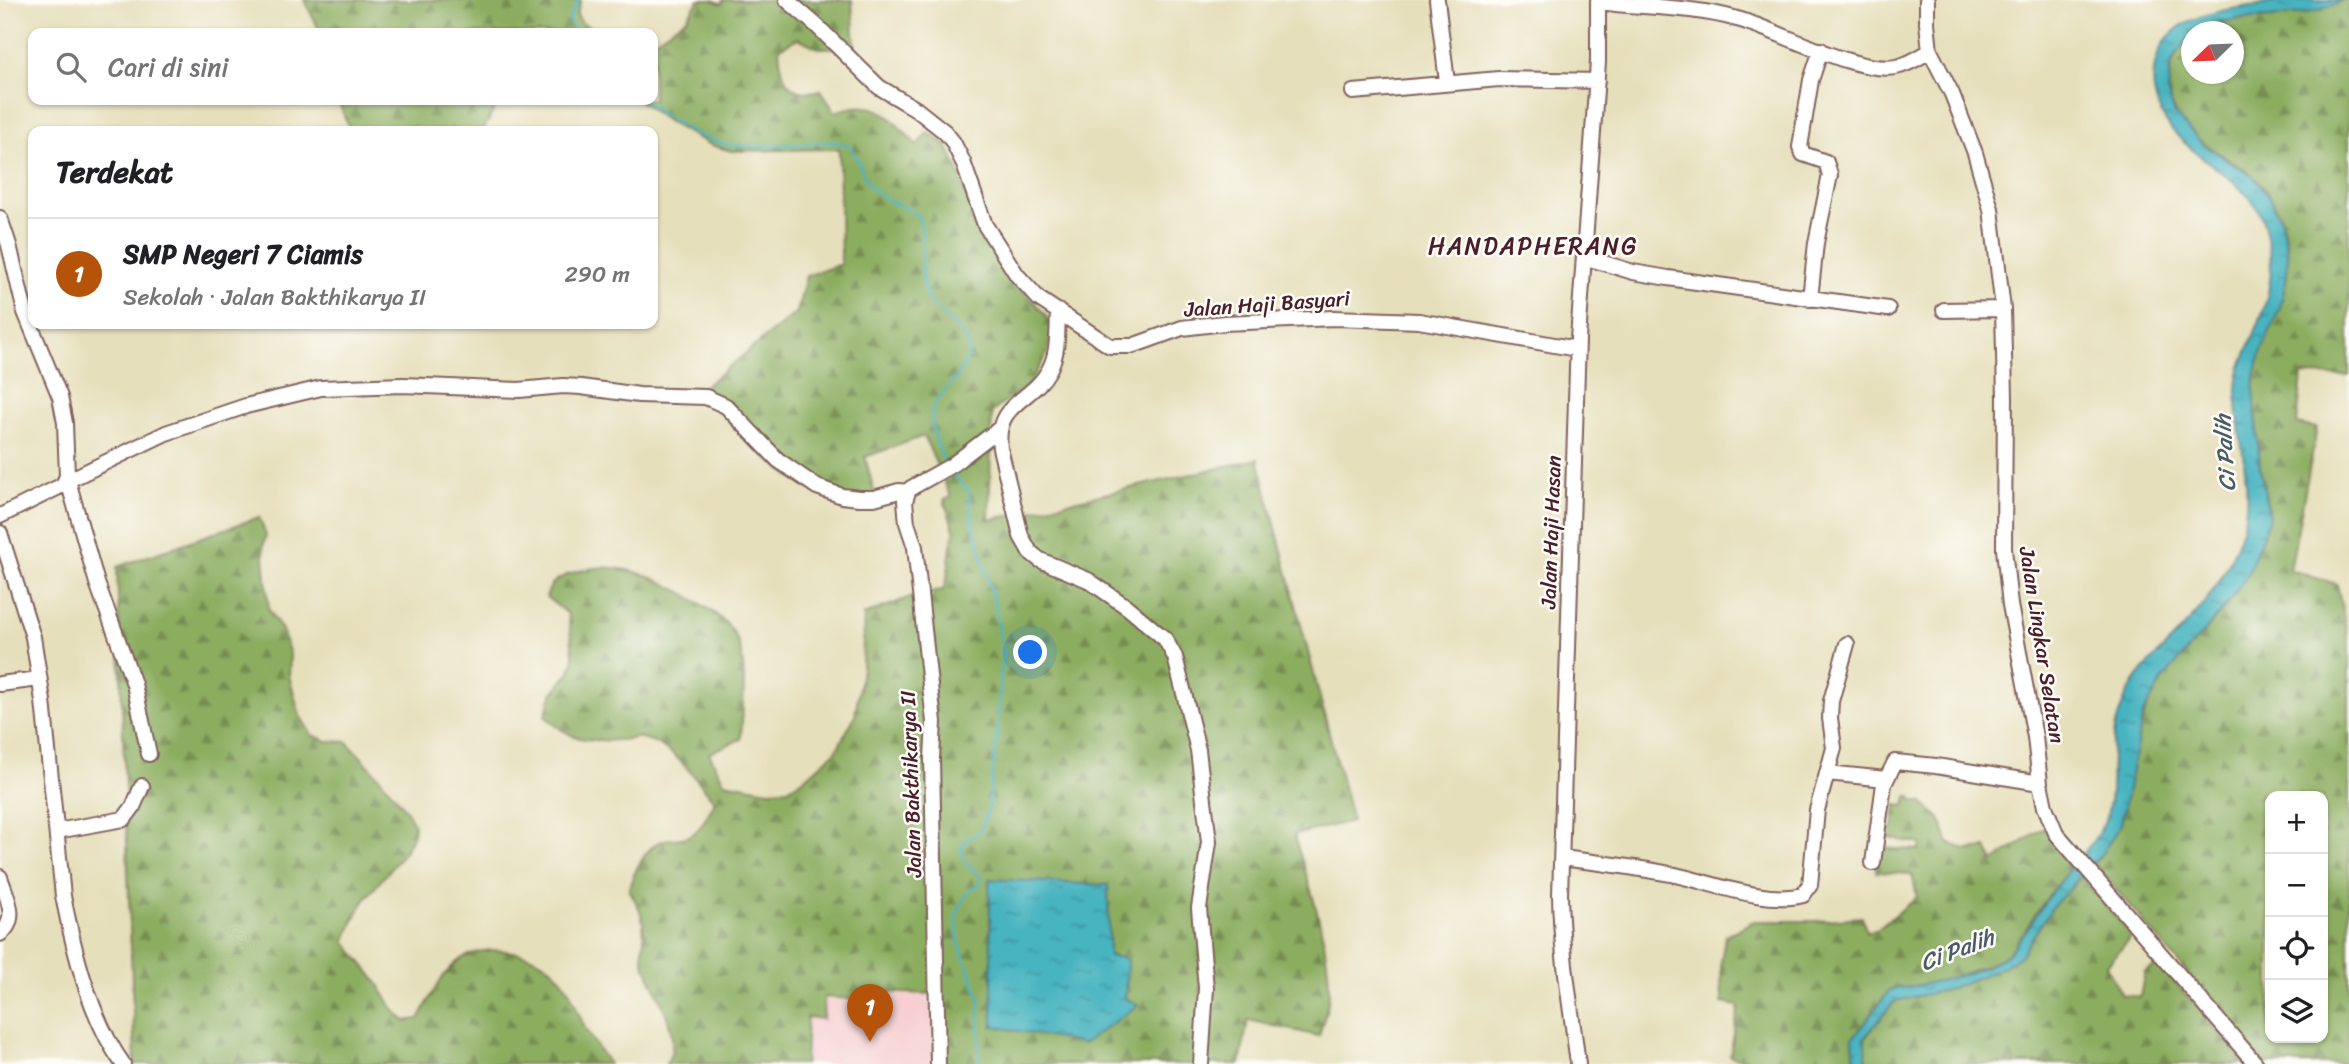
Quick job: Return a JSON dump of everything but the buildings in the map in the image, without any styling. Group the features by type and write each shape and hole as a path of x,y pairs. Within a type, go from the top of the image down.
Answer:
{"street":[{"name":"Jalan Haji Basyari","path":"787,0 879,87 916,109 945,132 958,151 985,225 997,247 1030,291 1110,346 1132,345 1182,328 1224,323 1334,318 1419,321 1577,349"},
{"path":"1437,0 1447,82"},
{"name":"Jalan Lingkar Selatan","path":"1927,0 1930,51 1952,94 1992,209 2003,309 2004,549 2010,605 2045,807 2056,833 2256,1064"},
{"path":"1598,1 1681,5 1736,18 1855,63 1897,67 1930,51"},
{"name":"Jalan Haji Hasan","path":"1578,1064 1561,930 1577,349 1597,81 1598,1"},
{"path":"1810,299 1816,243 1830,175 1826,162 1803,154 1800,147 1811,80 1821,50"},
{"path":"1353,92 1499,79 1597,81"},
{"path":"0,218 28,321"},
{"path":"1584,257 1633,272 1668,278 1888,309"},
{"path":"1944,310 2003,309"},
{"path":"0,516 166,433 246,406 321,388 350,386 519,390 581,387 639,395 706,397 726,406 778,460 817,487 842,496 859,498 874,498 902,490 908,492 948,467 999,429 1014,405 1048,372 1055,355 1058,311"},
{"path":"31,329 60,397 65,424 67,481 97,583 134,684 149,754"},
{"path":"999,429 1000,448 1021,536 1030,552 1040,560 1073,572 1105,591 1156,630 1170,645 1175,657 1198,750 1209,842 1199,908 1206,988 1201,1064"},
{"name":"Jalan Bakthikarya II","path":"908,492 905,501 907,523 915,547 934,722 932,758 938,1064"},
{"path":"0,533 31,626 63,896 78,960 110,1047 123,1064"},
{"path":"1563,858 1674,874 1773,897 1803,895 1810,885 1817,810 1834,748 1830,719 1831,701 1847,644"},
{"path":"0,684 39,679"},
{"path":"1873,863 1886,779 1894,764 1899,761 2040,783"},
{"path":"1827,774 1886,779"},
{"path":"57,831 124,820 134,807 142,786"},
{"path":"0,877 11,916 8,927 0,934"}],"shaded area":[{"path":"866,994 933,996 933,1064 807,1064 809,1020 824,1020 825,1000 865,1000"}],"green space":[{"path":"304,0 581,0 577,15 582,23 592,28 318,28"},
{"path":"699,0 713,0 722,4 723,0 852,0 855,48 818,48 798,38 779,48 784,76 788,83 800,91 821,90 835,112 862,106 881,112 917,145 928,132 947,146 957,166 966,197 987,240 1019,286 1045,314 1052,328 1048,352 1030,383 992,412 989,520 1258,459 1352,821 1294,835 1318,914 1326,955 1329,999 1319,1036 1248,1020 1240,1064 941,1064 940,994 865,992 864,1000 824,997 823,1019 807,1017 805,1064 666,1064 671,1053 670,1027 644,962 642,920 629,890 637,869 650,849 661,841 693,834 715,802 683,764 652,741 639,738 608,741 579,738 562,730 545,716 552,694 569,673 574,660 568,614 546,597 551,586 560,578 584,569 618,568 668,585 720,618 731,629 741,653 744,682 741,739 709,753 724,782 769,790 788,789 836,751 855,716 862,668 864,615 913,596 943,590 955,533 944,500 951,497 924,436 865,457 878,506 845,500 814,490 783,471 725,417 701,389 797,312 806,276 841,264 839,149 731,151 711,145 671,124 645,105 658,105 658,38 687,18","holes":["1108,885 1109,956 1126,959 1125,998 1137,1005 993,1026"]},
{"path":"2349,0 2349,376 2302,375 2297,424 2317,428 2290,570 2337,584 2349,643 2349,1064 2264,1064 2094,863 2103,852 2150,700 2169,670 2219,615 2235,593 2253,559 2268,517 2257,451 2254,391 2259,360 2285,286 2285,234 2271,197 2255,178 2198,139 2176,116 2170,100 2171,68 2181,48 2181,84 2244,84 2244,21 2228,21 2306,13"},
{"path":"340,105 496,105 486,126 348,126"},
{"path":"259,517 266,535 263,547 269,610 282,630 290,655 289,676 300,716 312,735 327,741 347,742 396,796 414,826 408,845 361,906 345,940 405,1021 419,1019 444,976 464,957 494,950 519,953 538,960 564,982 585,1028 609,1064 135,1064 117,567"},
{"path":"1907,796 1923,802 1939,817 1949,843 1966,850 1987,848 1993,862 2045,827 2072,866 2010,952 1995,962 1944,981 1890,990 1853,1038 1855,1064 1749,1064 1750,1061 1730,1056 1739,1006 1722,1003 1721,962 1725,936 1754,921 1816,921 1862,917 1867,933 1878,929 1917,897 1912,874 1876,872 1878,848 1920,850 1921,844 1883,837 1883,829 1893,829 1896,805 1905,806"},
{"path":"2081,877 2132,936 2106,966 2122,995 2140,997 2145,972 2159,964 2246,1064 1867,1064 1864,1039 1895,1001 1946,990 1999,969 2020,956 2053,906"}],"water":[{"path":"2285,0 2342,0 2296,15 2228,21 2190,21 2225,10"},
{"path":"2181,27 2181,48 2170,68 2168,94 2173,112 2203,144 2255,178 2271,199 2281,221 2288,254 2287,276 2280,308 2263,347 2255,375 2260,467 2269,518 2248,574 2220,613 2163,679 2143,714 2121,824 2103,852 2053,906 2020,956 1999,969 1946,990 1895,1001 1864,1038 1867,1064 1855,1064 1853,1038 1890,990 1972,972 2001,958 2018,942 2054,889 2091,843 2102,827 2108,810 2114,736 2128,694 2141,672 2210,596 2228,565 2241,532 2245,515 2246,481 2238,412 2238,378 2266,299 2270,254 2267,235 2255,205 2241,189 2174,132 2162,115 2155,95 2154,71 2160,49 2171,34"},
{"path":"989,879 1108,885 1109,956 1127,959 1125,998 1138,1005 1083,1044 993,1026"}],"waterway":[{"path":"573,28 569,20 578,0"},
{"path":"651,105 682,126 725,144 753,146 831,142 849,146 871,187 881,196 918,215 926,294 936,309 964,337 969,353 966,362 943,392 932,413 934,435 945,462"},
{"path":"950,471 968,490 972,519 997,614 1002,650 998,728 988,811 980,831 961,848 965,861 980,876 980,884 969,890 956,915 959,944 980,998 979,1064"}],"place":[{"name":"SMP Negeri 7 Ciamis","path":"870,1042"}],"district":[{"name":"HANDAPHERANG","path":"1533,246"}],"water label":[{"name":"Ci Palih","path":"2225,453"},
{"name":"Ci Palih","path":"1957,950"}]}
